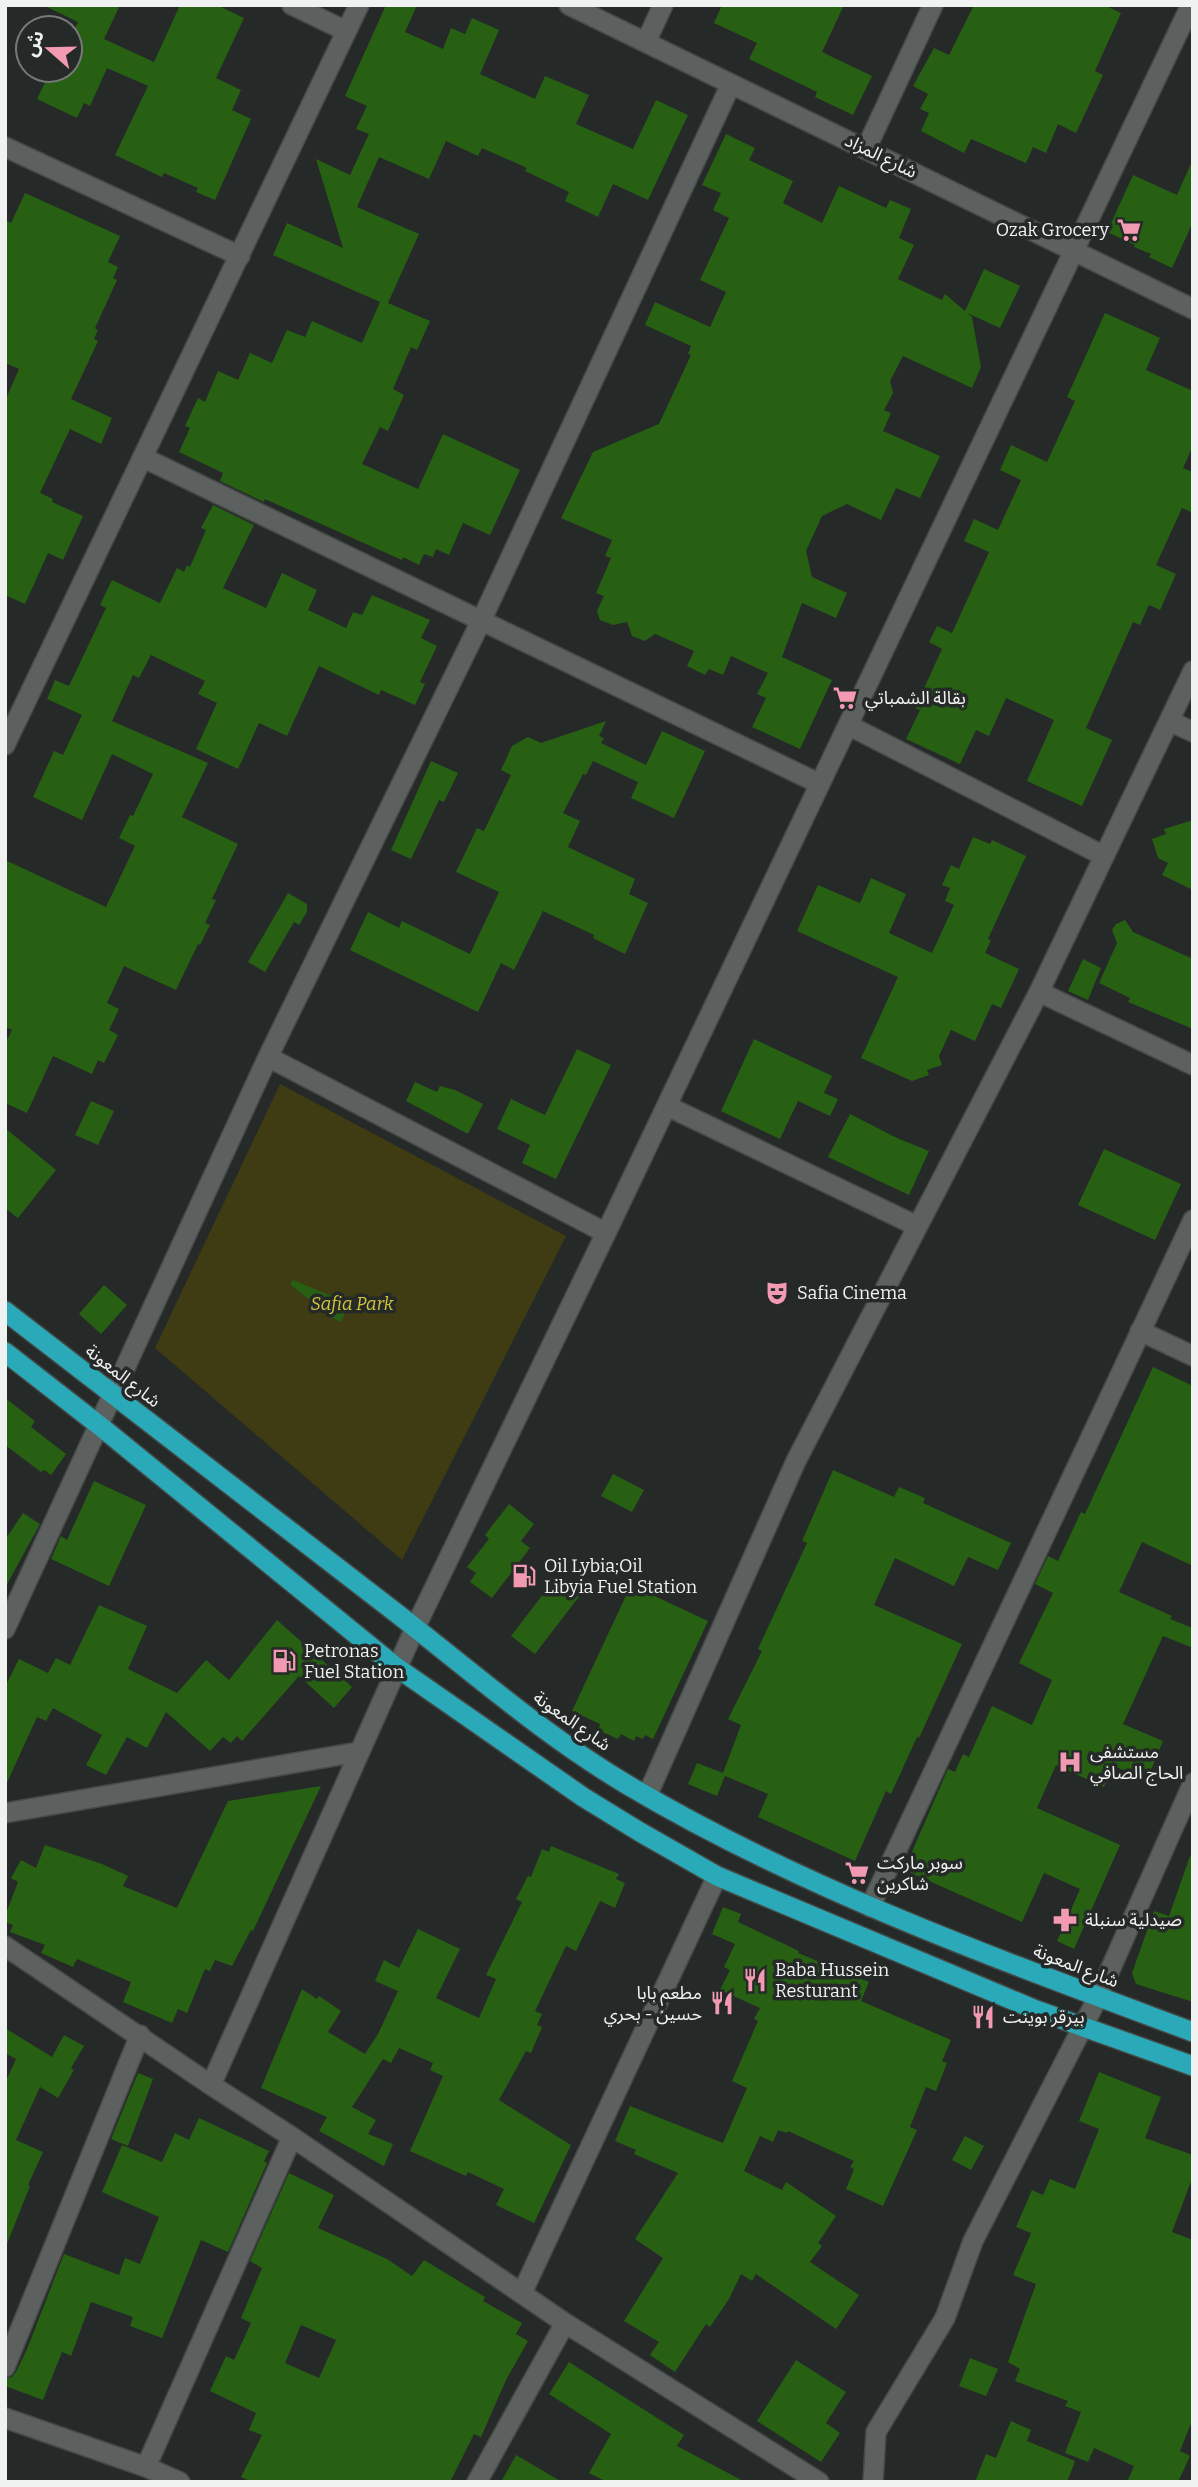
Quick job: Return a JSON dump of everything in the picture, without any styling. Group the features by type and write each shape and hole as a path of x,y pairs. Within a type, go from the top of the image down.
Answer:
{"highway":[{"name":"شارع المعونة","path":"5,1311 540,1726 647,1796 742,1847 870,1907 1193,2032"},
{"path":"5,1352 396,1667 583,1797 658,1843 717,1876 1083,2028 1193,2066"}],"street":[{"path":"292,5 346,31"},
{"path":"5,745 359,5"},
{"name":"شارع المزاد","path":"569,5 1193,309"},
{"path":"646,42 663,5"},
{"path":"866,149 933,5"},
{"path":"211,2085 396,1667 667,1106 1191,5"},
{"path":"5,1629 268,1057 482,619 731,84"},
{"path":"5,147 240,256"},
{"path":"144,458 820,784"},
{"path":"647,1796 796,1461 1039,992 1193,671"},
{"path":"1169,721 1193,732"},
{"path":"848,725 1104,856"},
{"path":"1039,992 1193,1065"},
{"path":"268,1057 606,1233"},
{"path":"667,1106 917,1226"},
{"path":"870,1907 1193,1220"},
{"path":"1140,1331 1193,1356"},
{"path":"5,1814 358,1752"},
{"path":"873,2482 876,2432 945,2318 973,2241 1098,1997 1193,1783"},
{"path":"522,2293 717,1876"},
{"path":"5,1946 565,2323 819,2482"},
{"path":"5,2367 140,2035"},
{"path":"146,2467 292,2137"},
{"path":"477,2482 565,2323"},
{"path":"5,2418 146,2467 178,2481"}],"green space":[{"name":"Safia Park","path":"280,1084 566,1236 402,1560 155,1348"}],"building":[{"path":"43,5 120,5 104,39 154,62 180,5 217,5 244,18 216,78 241,90 232,110 251,119 215,200 196,192 198,188 164,173 162,177 115,155 148,86 107,68 90,106 84,103 77,118 37,99 44,84 84,84 84,14 62,14"},
{"path":"386,5 417,5 405,32 443,49 451,28 465,34 472,18 499,30 480,74 535,99 545,76 589,95 576,124 633,149 656,100 688,115 648,200 613,184 598,217 565,201 569,192 525,171 527,168 482,148 478,156 446,141 429,179 379,157 357,207 419,234 388,303 430,321 417,350 411,347 393,389 404,395 388,431 380,427 362,464 418,489 443,434 520,470 490,535 463,523 449,555 436,549 433,557 424,554 419,565 403,557 402,560 265,499 264,502 220,481 223,473 179,452 190,428 185,426 198,398 205,402 218,371 238,380 250,353 272,363 287,330 305,337 312,321 362,343 380,302 273,255 287,223 343,248 316,159 350,175 369,134 356,129 367,106 345,96"},
{"path":"722,5 844,5 822,52 872,76 853,115 815,97 817,92 749,59 757,43 714,23"},
{"path":"974,5 1104,5 1121,13 1095,71 1103,75 1076,133 1058,124 1046,153 1033,147 1026,163 971,139 964,153 921,131 929,113 920,109 928,94 913,86 934,48 949,55"},
{"path":"726,134 755,148 749,160 793,181 783,203 822,223 839,186 886,208 890,200 911,209 899,238 914,245 898,279 942,300 945,294 965,311 984,269 1020,286 1000,328 967,313 972,317 981,367 972,388 903,356 890,381 893,393 884,410 891,413 883,431 940,456 920,498 896,488 881,520 847,504 822,516 806,551 812,577 847,593 836,618 802,603 782,657 832,680 800,749 752,727 766,698 757,694 768,673 731,656 723,675 709,669 705,675 687,666 694,651 655,634 645,641 632,636 627,622 613,625 600,620 597,611 604,596 596,593 611,558 605,556 612,540 561,518 593,452 659,424 691,355 688,354 691,346 645,325 655,302 710,327 726,292 700,280 729,218 713,210 721,193 702,185"},
{"path":"1193,159 1193,222 1172,268 1149,257 1151,254 1134,247 1135,245 1107,232 1133,175 1177,195"},
{"path":"25,193 120,236 108,262 118,267 113,278 117,280 95,328 98,330 94,339 98,341 71,399 112,418 101,444 70,429 40,493 53,499 52,502 83,516 63,560 48,553 25,604 5,595 5,401 19,369 5,363 5,220 11,223"},
{"path":"1105,313 1160,338 1146,370 1193,391 1193,446 1183,468 1193,472 1193,513 1182,508 1156,565 1176,574 1160,610 1149,605 1140,625 1133,622 1086,728 1112,740 1082,806 1027,781 1054,720 1006,698 989,736 976,730 960,764 906,739 920,710 915,708 942,649 929,642 937,626 952,633 989,552 964,541 974,519 998,530 1021,480 1000,470 1011,445 1047,462 1075,401 1067,397"},
{"path":"213,505 254,525 223,588 266,608 282,573 317,590 308,610 346,628 353,612 362,615 372,595 430,620 421,638 437,646 420,682 425,684 415,705 381,690 379,695 319,666 287,736 259,723 238,769 196,749 217,703 198,694 205,681 151,655 139,678 133,675 112,721 208,763 182,817 238,844 212,899 216,900 205,923 210,925 176,990 124,966 107,1003 119,1009 109,1030 118,1035 104,1063 98,1060 92,1074 53,1056 27,1113 5,1103 5,1044 12,1030 5,1027 5,860 106,907 135,846 119,838 153,774 112,754 82,820 33,797 54,751 63,755 82,715 47,699 55,680 69,686 106,608 100,605 112,580 160,603 177,568 184,572 187,565 190,567 206,530 201,528"},
{"path":"606,721 599,736 604,738 601,743 646,765 662,731 705,751 674,818 631,798 638,782 593,761 586,775 583,774 563,813 580,821 568,847 635,879 629,894 648,903 625,954 593,938 594,935 543,911 514,970 501,963 478,1012 350,950 368,912 399,928 402,921 470,954 499,892 456,872 477,828 484,831 511,775 501,770 512,746 528,737 541,743"},
{"path":"431,761 458,773 444,802 439,800 411,859 391,850"},
{"path":"1193,820 1193,890 1162,875 1168,863 1158,858 1152,839 1166,834 1164,829"},
{"path":"973,837 990,844 992,840 1026,856 988,939 991,940 985,953 1019,969 1001,1008 992,1004 975,1041 951,1030 939,1056 942,1065 927,1070 929,1075 912,1081 861,1058 898,977 797,931 818,885 860,903 871,878 906,894 889,933 932,953 954,905 945,901 950,888 942,885 951,865 959,869"},
{"path":"288,893 307,904 307,912 299,925 294,922 265,972 248,962"},
{"path":"1125,920 1133,932 1193,959 1193,1029 1128,1002 1130,998 1099,983 1117,943 1112,930 1116,924"},
{"path":"1083,959 1101,968 1088,1000 1068,991"},
{"path":"754,1039 832,1076 824,1093 838,1099 830,1116 798,1101 780,1139 721,1111"},
{"path":"577,1049 611,1065 556,1179 522,1163 530,1145 497,1129 511,1099 545,1115"},
{"path":"415,1082 437,1092 440,1086 455,1090 483,1104 468,1134 406,1101"},
{"path":"91,1101 114,1111 98,1145 75,1135"},
{"path":"850,1114 929,1151 909,1195 828,1157"},
{"path":"5,1128 56,1170 18,1218 5,1208"},
{"path":"1104,1149 1181,1184 1155,1240 1078,1205"},
{"path":"293,1280 349,1303 341,1322 330,1317 290,1284"},
{"path":"104,1285 127,1305 101,1334 79,1314"},
{"name":"مستشفى الحاج الصافي","path":"1153,1367 1193,1386 1193,1566 1142,1542 1119,1592 1193,1628 1193,1648 1163,1636 1123,1724 1163,1741 1147,1780 1114,1766 1104,1787 1056,1765 1037,1808 1120,1845 1074,1949 1057,1941 1080,1889 1044,1873 1022,1922 904,1870 948,1769 955,1772 963,1754 969,1757 992,1706 1032,1725 1052,1680 1019,1663 1053,1593 1035,1584 1048,1556 1058,1561 1081,1512 1085,1514"},
{"path":"5,1398 35,1421 31,1427 66,1454 51,1475 44,1470 41,1472 5,1445"},
{"path":"833,1470 894,1497 899,1487 925,1498 923,1503 1011,1543 998,1570 968,1557 954,1586 895,1558 874,1605 962,1644 891,1794 886,1791 855,1861 758,1817 768,1794 725,1776 717,1796 688,1784 697,1763 723,1773 741,1725 728,1719 762,1651 758,1649 807,1543 802,1541"},
{"path":"613,1474 644,1490 632,1512 601,1496"},
{"path":"94,1481 146,1505 109,1586 51,1559 61,1536 67,1540"},
{"path":"509,1504 534,1524 521,1541 530,1548 492,1598 470,1582 476,1573 467,1567 489,1539 485,1535"},
{"path":"23,1513 40,1524 5,1588 5,1540"},
{"path":"557,1576 581,1594 535,1654 511,1636"},
{"path":"631,1585 708,1621 653,1739 645,1735 643,1739 636,1736 634,1741 621,1734 618,1739 598,1730 600,1724 572,1711"},
{"path":"99,1605 147,1626 128,1669 177,1693 206,1660 229,1680 277,1620 352,1687 334,1708 299,1676 242,1741 237,1736 231,1743 223,1737 210,1751 166,1712 147,1748 127,1737 106,1775 86,1765 102,1735 53,1708 46,1721 37,1717 5,1787 5,1687 19,1659 48,1673 56,1658 70,1665"},
{"path":"321,1786 253,1931 251,1930 232,1966 215,1960 210,1971 205,1969 187,2013 178,2009 172,2023 123,2002 131,1982 77,1959 73,1967 41,1953 45,1945 10,1932 13,1925 5,1922 18,1882 11,1878 21,1860 36,1868 45,1845 102,1864 128,1876 123,1886 177,1908 228,1801"},
{"path":"551,1846 619,1874 616,1879 625,1883 615,1908 600,1901 576,1951 566,1946 535,2011 542,2014 537,2025 542,2027 531,2053 526,2051 499,2100 571,2145 534,2223 496,2205 504,2189 468,2172 466,2176 410,2151 443,2076 430,2070 433,2063 399,2048 391,2063 383,2059 352,2107 376,2120 368,2134 393,2144 384,2166 319,2131 327,2117 261,2088 302,1989 317,1999 319,1996 341,2011 328,2032 365,2054 378,2034 398,1991 375,1981 384,1960 399,1968 418,1929 460,1949 436,1998 479,2018 496,1979 486,1975 522,1902 516,1899 528,1876 531,1877 542,1849 549,1852"},
{"path":"1190,1856 1193,1857 1193,2002 1136,1984 1132,1973 1154,1911 1169,1916"},
{"path":"723,1907 741,1914 738,1922 799,1951 798,1953 869,1982 861,2001 951,2040 942,2061 947,2063 936,2091 926,2087 910,2127 917,2130 883,2206 846,2189 854,2169 850,2167 854,2161 788,2131 778,2130 773,2142 760,2136 744,2171 782,2190 786,2182 836,2216 818,2243 822,2246 810,2262 859,2295 836,2329 756,2274 752,2281 741,2274 729,2299 710,2327 706,2324 675,2372 650,2355 659,2342 624,2321 663,2258 635,2239 678,2173 634,2154 636,2150 615,2141 630,2106 723,2143 747,2088 732,2081 758,2021 754,2019 760,2008 720,1990 730,1970 724,1967 735,1944 712,1934"},
{"path":"5,2028 52,2057 64,2035 84,2046 58,2098 40,2087 16,2140 43,2152 7,2244 5,2083 16,2059 5,2053"},
{"path":"1099,2072 1161,2097 1145,2138 1193,2155 1193,2176 1172,2232 1193,2240 1193,2418 1180,2451 1190,2456 1178,2482 1127,2482 1134,2466 1094,2448 1088,2462 1065,2453 1081,2412 1065,2406 1068,2401 1015,2381 1020,2369 1008,2362 1036,2284 1013,2275 1031,2233 1016,2227 1032,2190 1043,2195 1050,2179 1075,2189 1099,2129 1079,2121"},
{"path":"138,2073 153,2079 128,2146 111,2139"},
{"path":"199,2118 269,2151 264,2161 267,2163 228,2252 201,2240 162,2338 130,2326 133,2317 91,2302 71,2356 62,2352 43,2400 5,2386 5,2379 16,2372 27,2349 64,2254 119,2275 125,2258 140,2264 159,2217 102,2192 122,2145 162,2162 175,2133 189,2140"},
{"path":"965,2136 984,2146 971,2170 952,2160"},
{"path":"289,2173 334,2195 318,2228 387,2259 412,2276 424,2260 485,2297 483,2301 522,2323 516,2334 528,2341 506,2380 481,2437 474,2434 450,2482 252,2482 241,2477 262,2435 249,2430 256,2413 210,2391 226,2356 234,2360 251,2323 241,2318 262,2268 250,2261","holes":["301,2325 336,2340 319,2378 285,2363"]},
{"path":"970,2358 998,2369 986,2396 959,2386"},
{"path":"796,2360 846,2392 826,2423 840,2433 821,2462 757,2421"},
{"path":"569,2362 684,2435 677,2446 745,2482 607,2482 589,2473 611,2434 549,2394"},
{"path":"1011,2421 1031,2430 1027,2441 1075,2461 1067,2482 975,2482 986,2454 996,2458"},
{"path":"516,2455 562,2482 501,2482"}],"place":[{"name":"Ozak Grocery","path":"1129,230"},
{"name":"بقالة الشمباتي","path":"845,698"},
{"name":"Safia Cinema","path":"777,1293"},
{"name":"Oil Lybia;Oil Libyia Fuel Station","path":"524,1576"},
{"name":"Petronas Fuel Station","path":"284,1661"},
{"name":"مستشفى الحاج الصافي","path":"1070,1762"},
{"name":"سوبر ماركت شاكرين","path":"857,1873"},
{"name":"صيدلية سنبلة","path":"1065,1920"},
{"name":"Baba Hussein Resturant","path":"755,1980"},
{"name":"مطعم بابا حسين - بحري","path":"722,2003"},
{"name":"بيرقر بوينت","path":"983,2017"}]}
